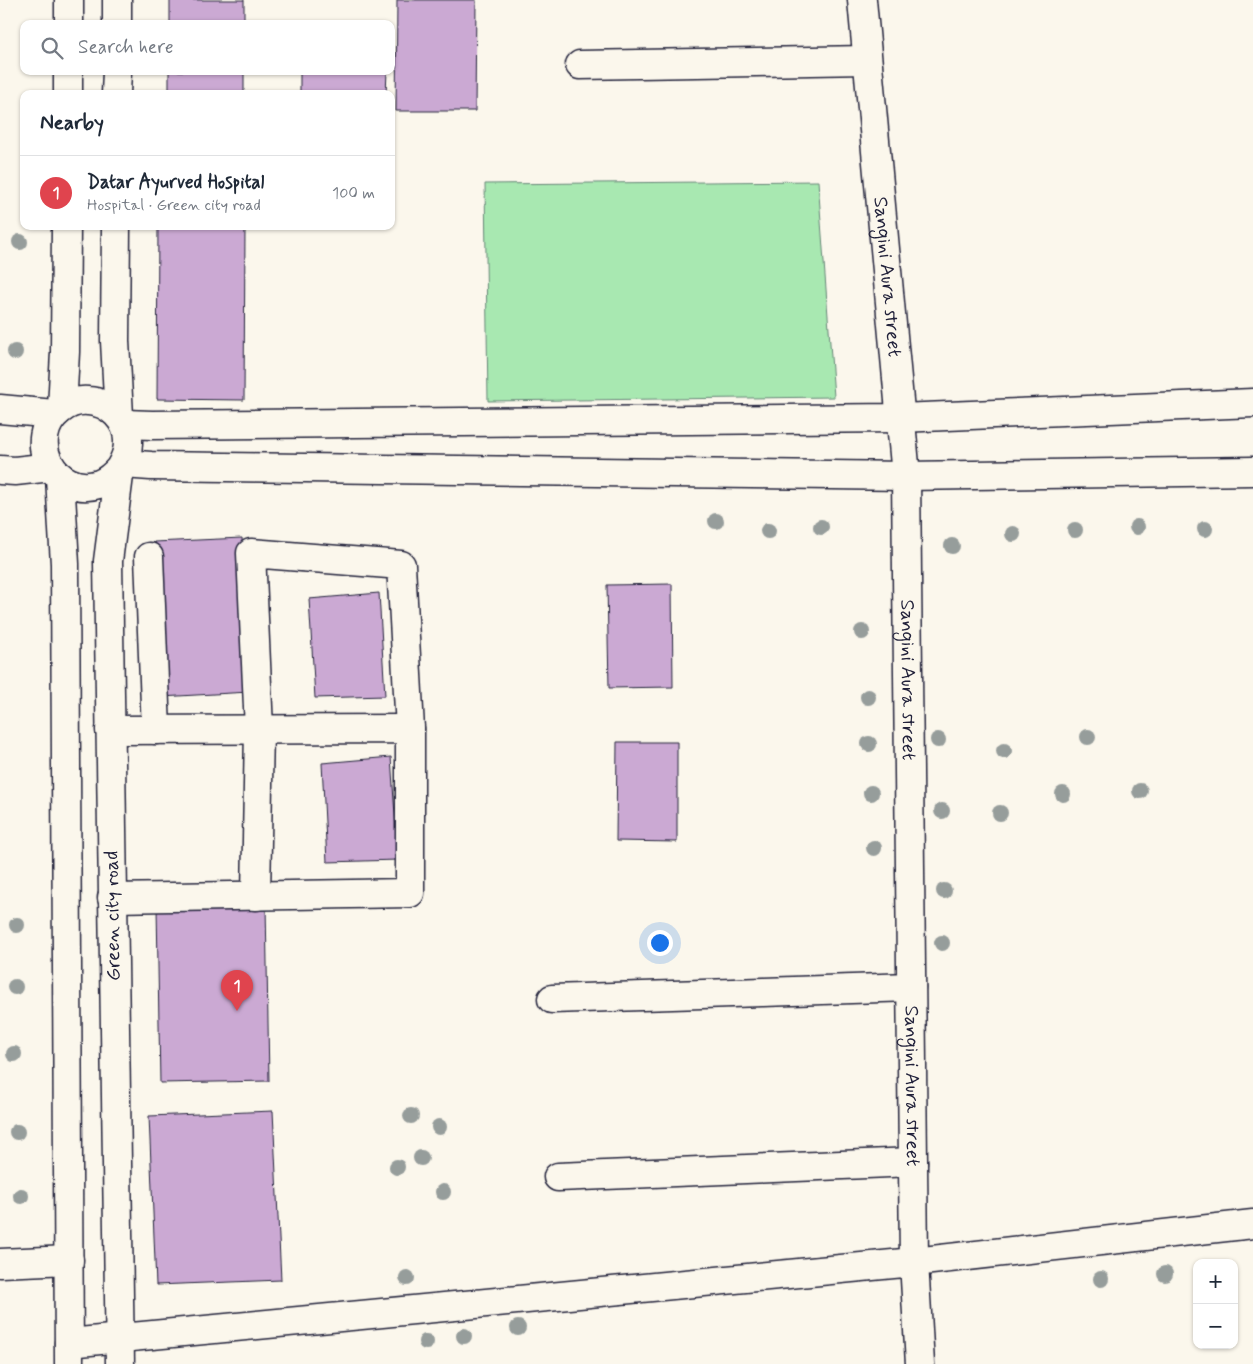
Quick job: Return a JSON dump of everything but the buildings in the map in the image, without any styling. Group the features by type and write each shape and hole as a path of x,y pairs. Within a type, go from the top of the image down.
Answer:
{"street":[{"path":"69,0 69,20"},
{"path":"117,0 117,20"},
{"name":"Sangini Aura street","path":"862,0 906,476 914,1262 920,1364"},
{"path":"580,65 867,60"},
{"path":"68,75 68,90"},
{"path":"116,90 117,75"},
{"path":"58,411 65,352 66,230"},
{"path":"0,470 55,472 72,483 85,486 98,484 110,478 121,466 126,456 128,443 122,420 115,341 116,230"},
{"path":"1253,403 900,418 172,425 122,420 108,406 94,401 80,400 66,405 58,411 46,427 44,441 45,454 55,472 65,564 69,1354 120,1351 1253,1224"},
{"path":"0,409 58,411"},
{"path":"121,466 906,476 1253,471"},
{"name":"Green city road","path":"120,1351 108,561 121,466"},
{"path":"112,898 256,896 410,893 410,728 401,565 251,553 260,729 256,896"},
{"path":"149,557 156,730"},
{"path":"110,730 410,728"},
{"path":"552,999 911,988"},
{"path":"558,1176 913,1162"},
{"path":"0,1262 68,1260"}],"green space":[{"path":"818,181 834,397 488,401 485,184"}],"place":[{"name":"Datar Ayurved Hospital","path":"237,1011"}]}
